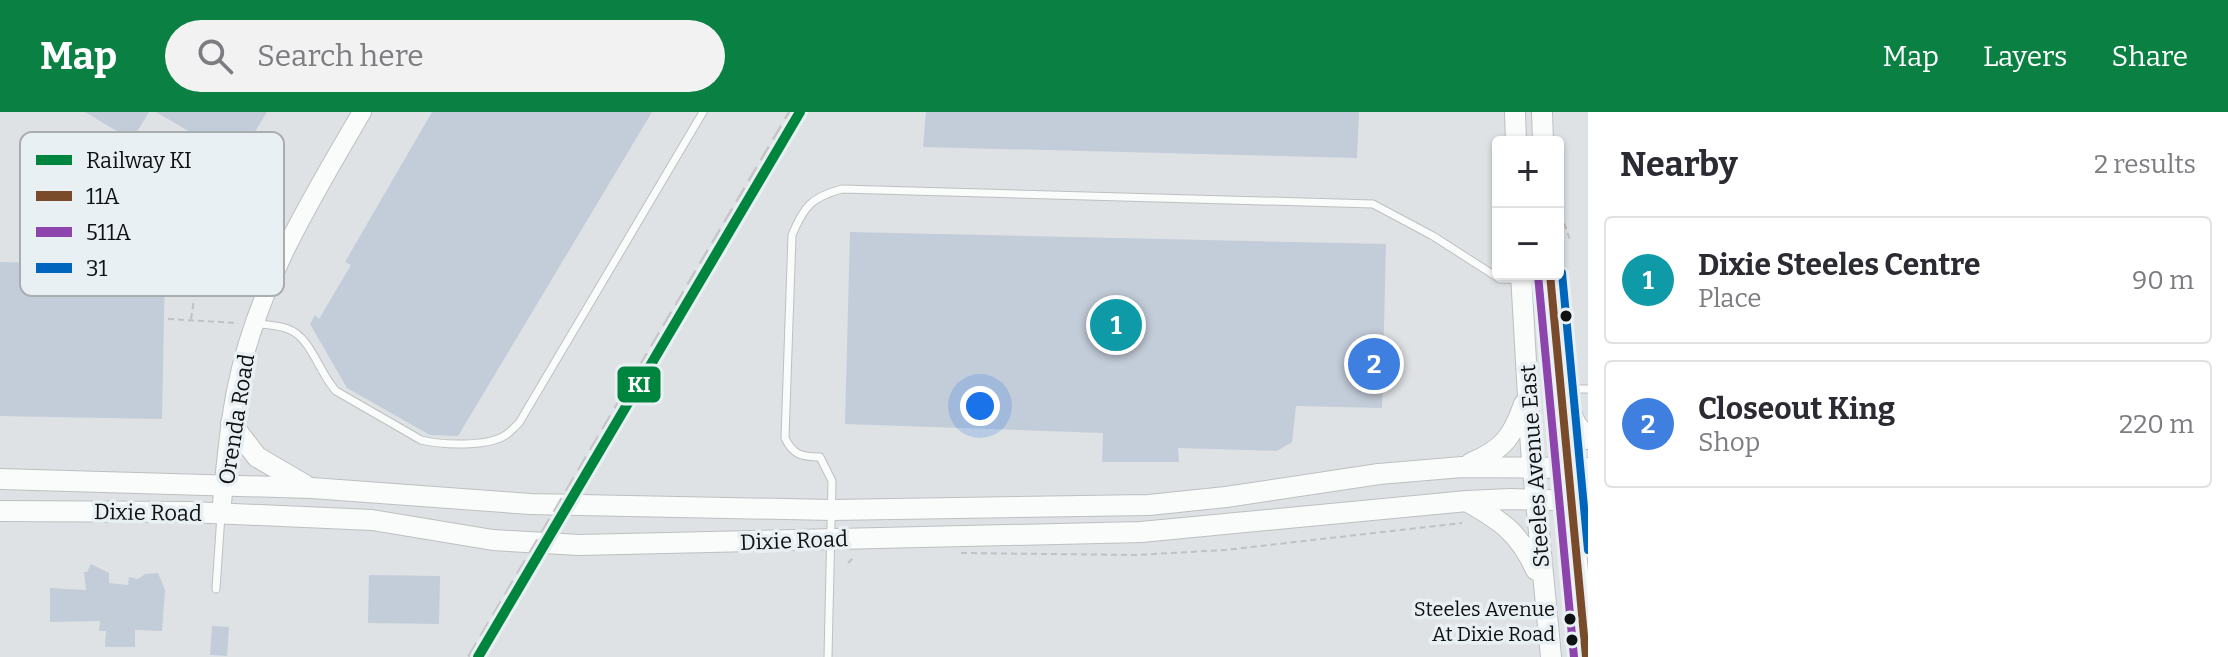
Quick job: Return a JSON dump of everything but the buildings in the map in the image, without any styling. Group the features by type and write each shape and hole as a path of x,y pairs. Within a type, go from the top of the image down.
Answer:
{"main road":[{"path":"1515,112 1516,136"},
{"path":"1542,112 1543,136"},
{"name":"Steeles Avenue East","path":"1522,280 1535,500 1551,657"},
{"name":"Steeles Avenue East","path":"1550,280 1561,389 1578,468 1578,584 1586,657"},
{"path":"1561,389 1576,424 1588,439"},
{"path":"1462,467 1493,454 1505,441 1516,427 1528,393"},
{"path":"231,423 257,457 312,488"},
{"name":"Dixie Road","path":"0,479 312,488 530,504 832,510 1149,505 1379,474 1462,467 1578,468"},
{"path":"1467,501 1497,519 1526,547 1543,585"},
{"name":"Dixie Road","path":"0,511 372,520 530,544 1141,532 1467,501 1579,501"},
{"path":"1578,584 1588,548"}],"street":[{"name":"Orenda Road","path":"284,249 362,112"},
{"name":"Orenda Road","path":"221,514 236,389 254,323 265,296"}],"lane":[{"path":"254,323 287,328 296,333 304,341 326,381 336,391 421,440 434,443 491,442 507,435 519,423 703,112"},
{"path":"828,657 832,481 820,457 801,457 790,448 785,438 792,235 800,215 818,195 842,189 1373,204 1433,236 1492,274"},
{"path":"1561,389 1588,389"},
{"path":"216,589 221,514"}],"path":[{"path":"1564,223 1570,240"},
{"path":"190,321 194,300"},
{"path":"168,319 254,323"}],"railway":[{"path":"469,657 790,112"}],"rail line":[{"name":"KI","path":"478,657 800,112"}],"transit line":[{"name":"511A","path":"1538,280 1574,657"},
{"name":"11A","path":"1551,280 1586,657"},
{"name":"31","path":"1563,280 1588,550"}],"place":[{"name":"Dixie Steeles Centre","path":"1116,325"},
{"name":"Closeout King","path":"1374,364"},
{"name":"Steeles Avenue At Dixie Road","path":"1570,619"}]}
